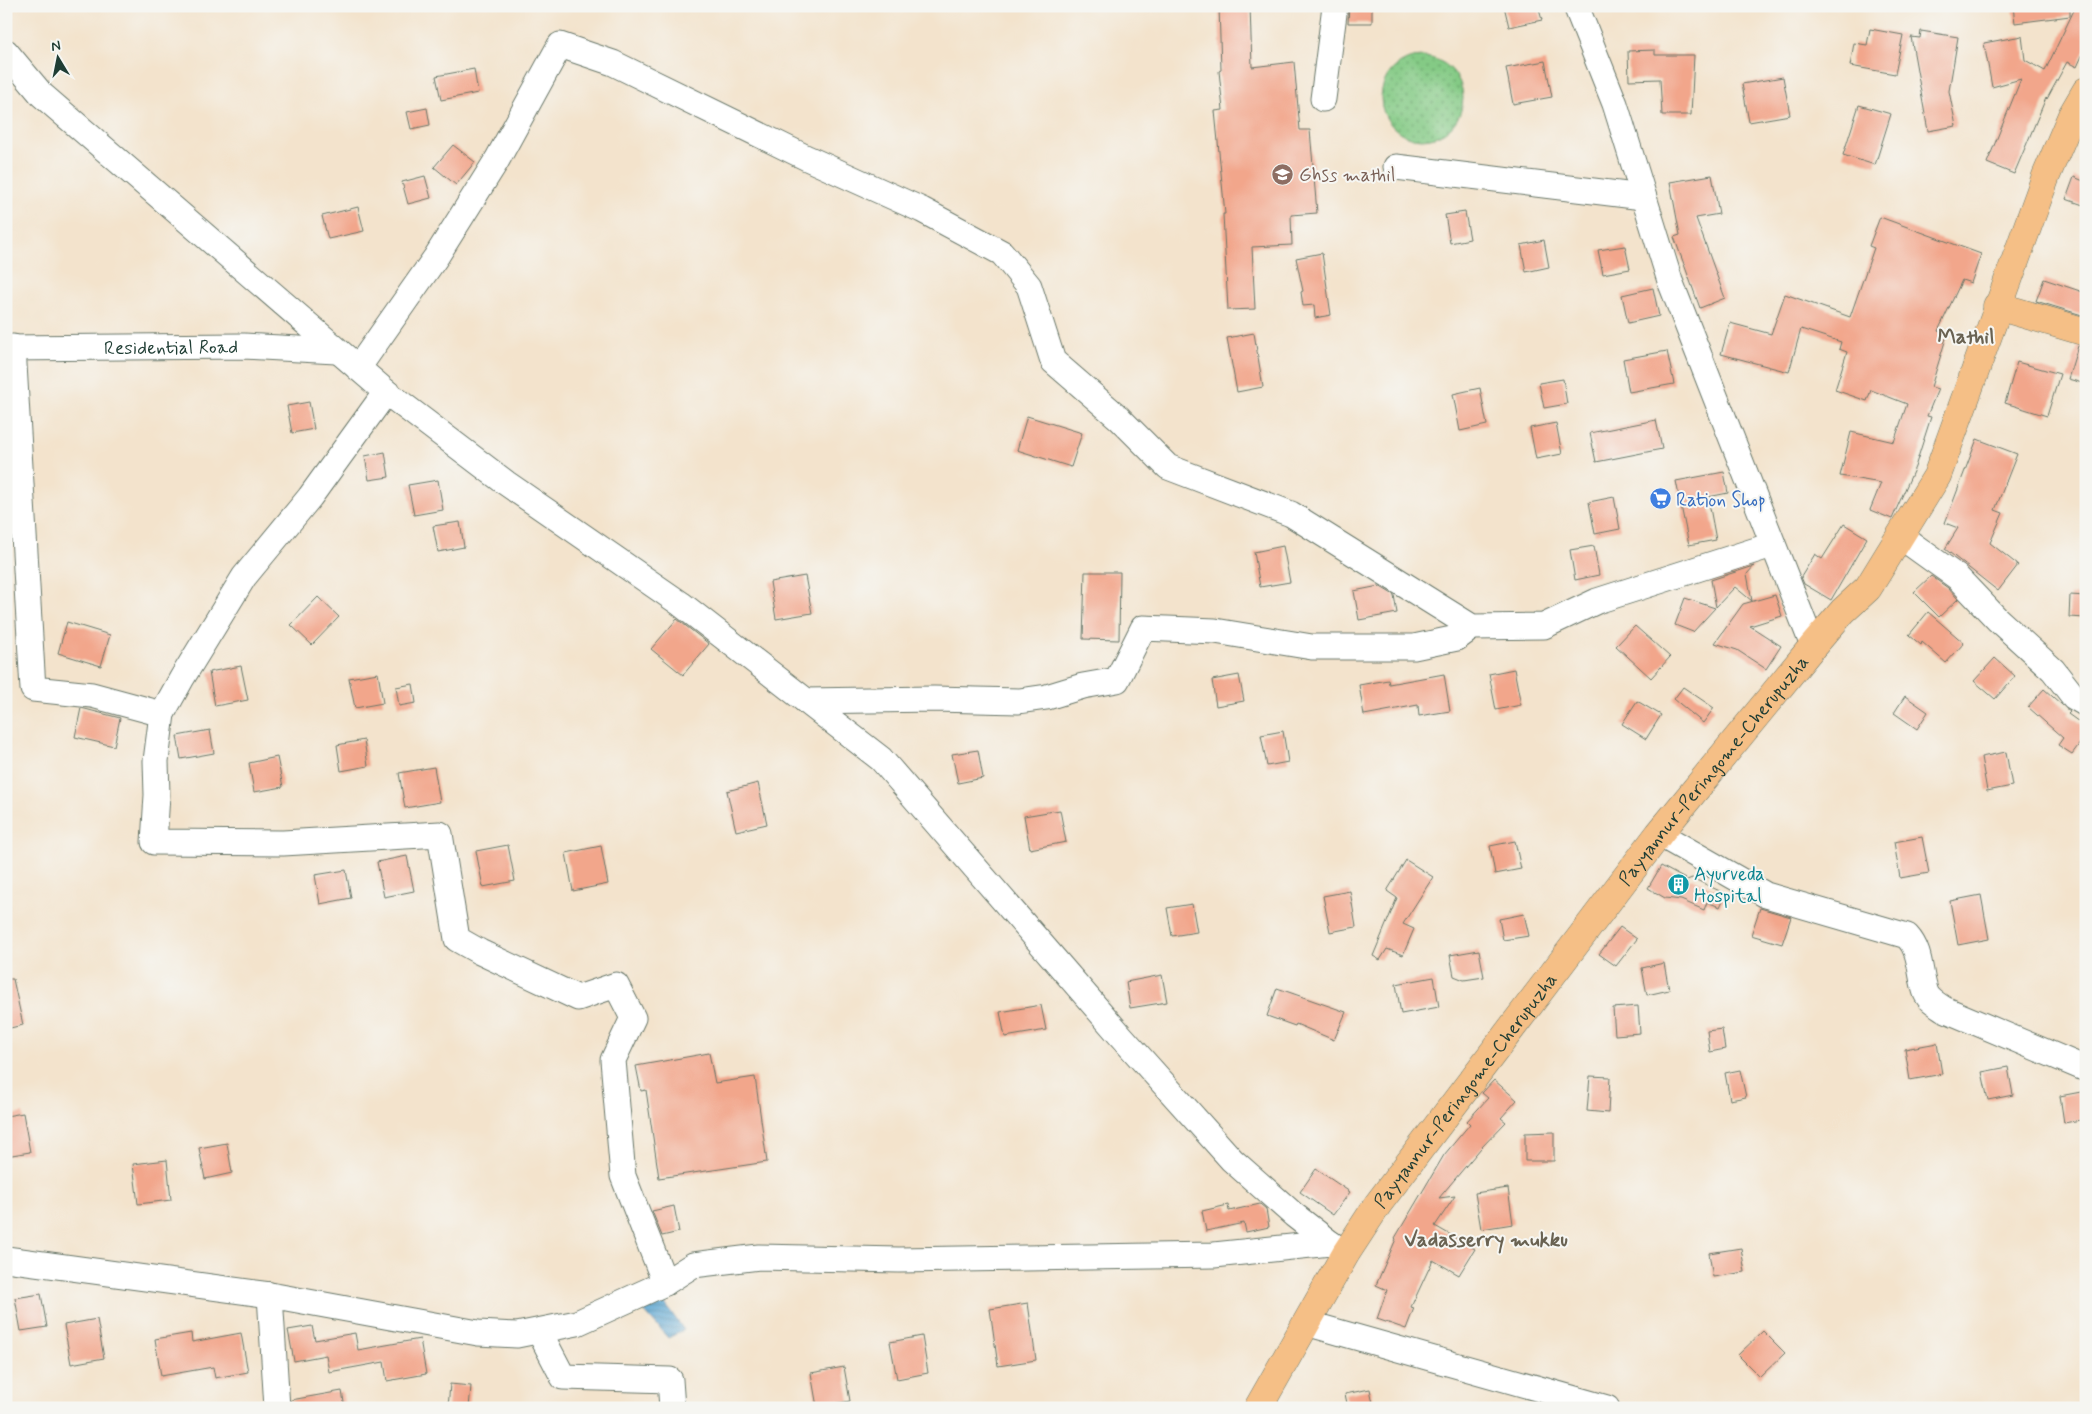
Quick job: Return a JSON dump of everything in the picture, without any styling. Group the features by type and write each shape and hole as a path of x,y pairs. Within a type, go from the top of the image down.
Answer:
{"main road":[{"name":"Payyannur-Peringome-Cherupuzha","path":"1258,1408 1306,1323 1338,1248 1378,1204 1658,834 1812,646 1843,610 1868,588 1937,476 2046,176 2079,117 2086,91"},
{"path":"1998,306 2086,332"}],"street":[{"path":"1323,99 1335,6"},
{"path":"1576,6 1615,104 1670,281 1812,646"},
{"path":"358,368 436,257 487,176 560,45 613,63 807,158 922,210 1002,253 1029,286 1053,361 1119,418 1168,467 1291,514 1472,627 1544,626 1597,601 1772,545"},
{"path":"6,52 42,95 336,351 386,392 506,483 681,604 881,759 1120,1035 1232,1160 1294,1215 1338,1248"},
{"path":"1396,167 1644,197"},
{"name":"Residential Road","path":"10,347 235,346 336,351"},
{"path":"10,347 33,688 92,695 162,714"},
{"path":"386,392 310,497 244,577 162,714 156,761 157,794 154,842 283,843 440,834 457,939 480,952 578,998 616,985 633,1018 613,1060 623,1176 665,1283"},
{"path":"1900,536 1957,577 1997,619 2053,670 2074,697 2086,704"},
{"path":"806,700 1019,700 1046,697 1083,686 1118,680 1143,628 1215,631 1312,647 1414,647 1457,638 1472,627"},
{"path":"1658,834 1766,895 1907,936 1913,942 1921,963 1927,994 1935,1003 1944,1009 2086,1069"},
{"path":"6,1259 270,1295 478,1333 517,1334 577,1323 665,1283 693,1265 759,1257 899,1260 1214,1255 1338,1248"},
{"path":"270,1295 277,1408"},
{"path":"1306,1323 1608,1408"},
{"path":"539,1331 563,1377 670,1380 672,1408"}],"green space":[{"path":"1422,57 1438,60 1451,69 1460,82 1463,98 1460,114 1451,127 1438,136 1422,139 1406,136 1393,127 1384,114 1381,98 1384,82 1393,69 1406,60"}],"water":[{"path":"661,1298 684,1330 668,1338 644,1311"}],"building":[{"path":"1219,6 1250,6 1252,67 1294,62 1300,130 1310,130 1317,213 1291,215 1292,245 1252,247 1255,309 1228,310 1223,214 1225,214 1215,111 1223,110 1219,71 1221,70"},
{"path":"1349,6 1372,6 1372,23 1348,23"},
{"path":"1504,6 1538,6 1542,20 1509,27"},
{"path":"2013,6 2070,6 2070,16 2015,23"},
{"path":"2076,6 2086,6 2086,47 2077,67 2067,62 2046,98 2014,174 1987,163 2021,79 1992,87 1984,43 2022,36 2025,60 2045,71"},
{"path":"1870,29 1903,35 1895,74 1850,66 1854,43 1867,45"},
{"path":"1921,31 1958,37 1949,91 1956,126 1928,131 1911,37 1920,38"},
{"path":"1655,50 1655,55 1694,55 1691,115 1662,115 1660,79 1629,80 1628,51"},
{"path":"1545,61 1552,97 1513,104 1506,68"},
{"path":"474,69 478,93 441,100 436,76"},
{"path":"1783,77 1790,115 1749,122 1742,84"},
{"path":"1859,105 1891,114 1875,165 1843,155"},
{"path":"427,108 430,125 411,129 407,112"},
{"path":"453,145 475,162 456,185 434,167"},
{"path":"1712,175 1719,214 1696,218 1725,298 1700,308 1674,237 1680,235 1670,182"},
{"path":"425,176 431,198 408,204 402,182"},
{"path":"2074,177 2086,182 2086,206 2066,199"},
{"path":"358,207 364,231 328,239 322,216"},
{"path":"1465,212 1470,239 1450,243 1445,215"},
{"path":"1880,217 1981,254 1971,283 1962,280 1938,331 1947,335 1931,387 1938,389 1927,416 1931,417 1915,467 1892,519 1870,510 1881,483 1840,476 1851,432 1894,442 1907,404 1871,390 1867,401 1835,390 1847,352 1839,349 1841,342 1801,329 1789,372 1721,354 1730,323 1771,334 1785,294 1850,317 1874,248 1869,246"},
{"path":"1544,240 1549,267 1526,272 1521,245"},
{"path":"1625,246 1630,269 1603,274 1598,250"},
{"path":"1322,253 1331,315 1315,318 1314,305 1303,306 1301,292 1303,291 1296,258"},
{"path":"2044,279 2086,293 2086,303 2082,315 2036,301"},
{"path":"1653,288 1659,316 1628,323 1622,295"},
{"path":"1254,333 1263,387 1237,392 1227,338"},
{"path":"2078,346 2086,347 2086,384 2068,379"},
{"path":"1667,351 1674,384 1629,392 1623,359"},
{"path":"2017,362 2060,374 2047,416 2005,403"},
{"path":"1563,379 1567,404 1544,408 1539,383"},
{"path":"1480,388 1487,425 1460,431 1453,394"},
{"path":"309,402 314,429 292,433 287,406"},
{"path":"1027,416 1082,433 1071,467 1017,450"},
{"path":"1656,420 1662,449 1596,462 1590,433"},
{"path":"1556,423 1562,454 1536,459 1530,428"},
{"path":"1977,439 2017,454 1995,510 2003,513 1990,543 2018,565 1998,591 1945,549 1958,528 1945,523"},
{"path":"385,452 389,477 369,480 365,456"},
{"path":"1724,472 1728,493 1708,497 1716,540 1689,545 1676,481"},
{"path":"438,480 443,510 414,515 408,485"},
{"path":"1614,497 1620,529 1595,534 1589,502"},
{"path":"460,522 464,547 438,552 433,526"},
{"path":"1844,524 1867,538 1831,600 1804,584 1801,577 1815,554 1822,559"},
{"path":"1283,546 1290,582 1260,587 1254,552"},
{"path":"1594,546 1599,575 1575,580 1570,550"},
{"path":"1754,566 1747,574 1752,601 1735,587 1716,607 1711,580"},
{"path":"1085,572 1120,572 1119,640 1083,639"},
{"path":"805,576 812,613 776,619 770,582"},
{"path":"1931,576 1948,588 1958,599 1939,617 1914,592"},
{"path":"1379,586 1394,595 1397,613 1359,620 1354,591"},
{"path":"1775,595 1782,616 1750,626 1781,646 1766,669 1737,650 1715,643 1743,604"},
{"path":"2070,595 2086,596 2086,618 2069,617"},
{"path":"318,597 339,617 312,645 291,625"},
{"path":"1685,598 1715,608 1693,632 1675,625"},
{"path":"1928,612 1964,643 1946,663 1922,642 1921,645 1909,635"},
{"path":"677,619 709,644 683,675 651,649"},
{"path":"67,622 110,635 101,666 58,653"},
{"path":"1635,626 1670,657 1651,678 1616,646"},
{"path":"1995,658 2015,676 1995,699 1974,681"},
{"path":"241,666 248,700 215,706 209,672"},
{"path":"1514,669 1521,705 1496,710 1489,674"},
{"path":"378,673 383,703 355,708 349,678"},
{"path":"1444,674 1450,711 1419,716 1418,705 1364,715 1359,685 1388,680 1389,684"},
{"path":"1239,675 1244,701 1216,706 1212,680"},
{"path":"413,684 416,703 399,706 396,687"},
{"path":"1683,687 1714,708 1703,723 1674,699"},
{"path":"2044,689 2070,712 2068,714 2086,727 2086,735 2072,754 2058,745 2063,738 2028,707"},
{"path":"1905,696 1928,712 1917,729 1894,713"},
{"path":"1637,701 1661,715 1646,739 1622,724"},
{"path":"81,708 120,718 114,746 75,737"},
{"path":"210,730 214,753 181,759 177,736"},
{"path":"1283,731 1288,762 1267,766 1261,735"},
{"path":"364,740 368,766 341,771 337,745"},
{"path":"978,750 983,778 958,783 952,754"},
{"path":"2006,752 2012,786 1987,791 1981,757"},
{"path":"277,757 283,787 254,792 249,763"},
{"path":"434,767 440,802 405,808 399,773"},
{"path":"758,783 767,824 736,831 727,791"},
{"path":"1060,810 1066,842 1030,849 1024,816"},
{"path":"1922,837 1929,873 1900,878 1894,842"},
{"path":"1515,841 1521,869 1495,874 1490,846"},
{"path":"508,845 515,881 483,887 476,851"},
{"path":"601,846 608,884 573,891 566,853"},
{"path":"407,856 414,891 384,897 377,862"},
{"path":"1406,860 1433,877 1403,924 1414,929 1403,955 1387,949 1380,960 1373,956 1397,898 1387,891"},
{"name":"Ayurveda Hospital","path":"1661,866 1687,880 1692,878 1726,894 1720,907 1707,902 1704,910 1681,900 1665,898 1648,888"},
{"path":"346,870 351,898 320,904 315,875"},
{"path":"1350,891 1356,927 1330,932 1323,896"},
{"path":"1981,895 1989,939 1958,945 1950,901"},
{"path":"1192,904 1197,932 1172,936 1167,908"},
{"path":"1760,908 1791,917 1782,944 1751,935"},
{"path":"1524,914 1529,936 1503,940 1499,919"},
{"path":"1620,927 1637,939 1616,966 1599,954"},
{"path":"1479,950 1484,977 1464,980 1454,976 1450,955"},
{"path":"1664,963 1669,990 1647,995 1642,968"},
{"path":"1162,975 1167,1002 1130,1008 1126,982"},
{"path":"1434,977 1439,1007 1401,1014 1396,984"},
{"path":"6,979 13,979 23,1025 6,1029"},
{"path":"1277,988 1346,1012 1334,1040 1296,1024 1295,1026 1267,1016"},
{"path":"1041,1005 1046,1030 1005,1037 1000,1012"},
{"path":"1638,1006 1640,1033 1615,1035 1613,1008"},
{"path":"1722,1029 1725,1049 1710,1052 1707,1031"},
{"path":"1937,1043 1942,1074 1910,1080 1905,1049"},
{"path":"709,1053 715,1083 755,1077 767,1162 659,1178 646,1090 641,1091 636,1066"},
{"path":"2008,1067 2013,1095 1988,1100 1982,1072"},
{"path":"1740,1070 1746,1097 1730,1100 1725,1073"},
{"path":"1590,1076 1610,1077 1608,1113 1587,1111"},
{"path":"1494,1080 1517,1100 1501,1118 1506,1122 1481,1148 1439,1198 1455,1196 1435,1226 1475,1249 1459,1275 1433,1260 1411,1307 1414,1308 1406,1329 1377,1319 1387,1290 1376,1285 1395,1238 1444,1155 1470,1124 1467,1121 1488,1098 1482,1093"},
{"path":"2086,1091 2086,1119 2064,1123 2060,1096"},
{"path":"23,1113 30,1152 6,1156 6,1116"},
{"path":"1554,1132 1554,1161 1525,1161 1525,1133"},
{"path":"227,1143 232,1173 205,1179 199,1148"},
{"path":"167,1160 171,1200 138,1204 133,1164"},
{"path":"1316,1169 1350,1192 1333,1215 1300,1192"},
{"path":"1508,1188 1513,1224 1481,1229 1475,1193"},
{"path":"1260,1204 1266,1209 1269,1227 1246,1232 1244,1223 1206,1231 1202,1211 1228,1205 1229,1211"},
{"path":"674,1206 679,1232 662,1236 652,1211"},
{"path":"1741,1248 1745,1272 1713,1277 1709,1253"},
{"path":"41,1294 47,1327 21,1331 15,1298"},
{"path":"1028,1303 1036,1360 998,1366 990,1309"},
{"path":"97,1319 104,1358 71,1364 64,1325"},
{"path":"312,1326 315,1340 355,1333 358,1350 420,1339 426,1374 387,1381 384,1362 329,1372 326,1355 294,1361 288,1330"},
{"path":"1763,1331 1785,1353 1760,1377 1738,1355"},
{"path":"191,1333 192,1342 241,1333 248,1372 215,1378 213,1367 161,1376 155,1339"},
{"path":"922,1336 928,1373 897,1379 890,1342"},
{"path":"844,1367 850,1401 817,1407 811,1373"},
{"path":"450,1384 471,1386 469,1408 448,1408"},
{"path":"1370,1389 1374,1408 1348,1408 1345,1394"},
{"path":"342,1391 345,1408 292,1408 291,1400"}],"place":[{"name":"Ghss mathil","path":"1283,174"},
{"name":"Ration Shop","path":"1660,499"},
{"name":"Ayurveda Hospital","path":"1678,884"}],"district":[{"name":"Mathil","path":"1966,336"},
{"name":"Vadasserry mukku","path":"1486,1239"}]}
